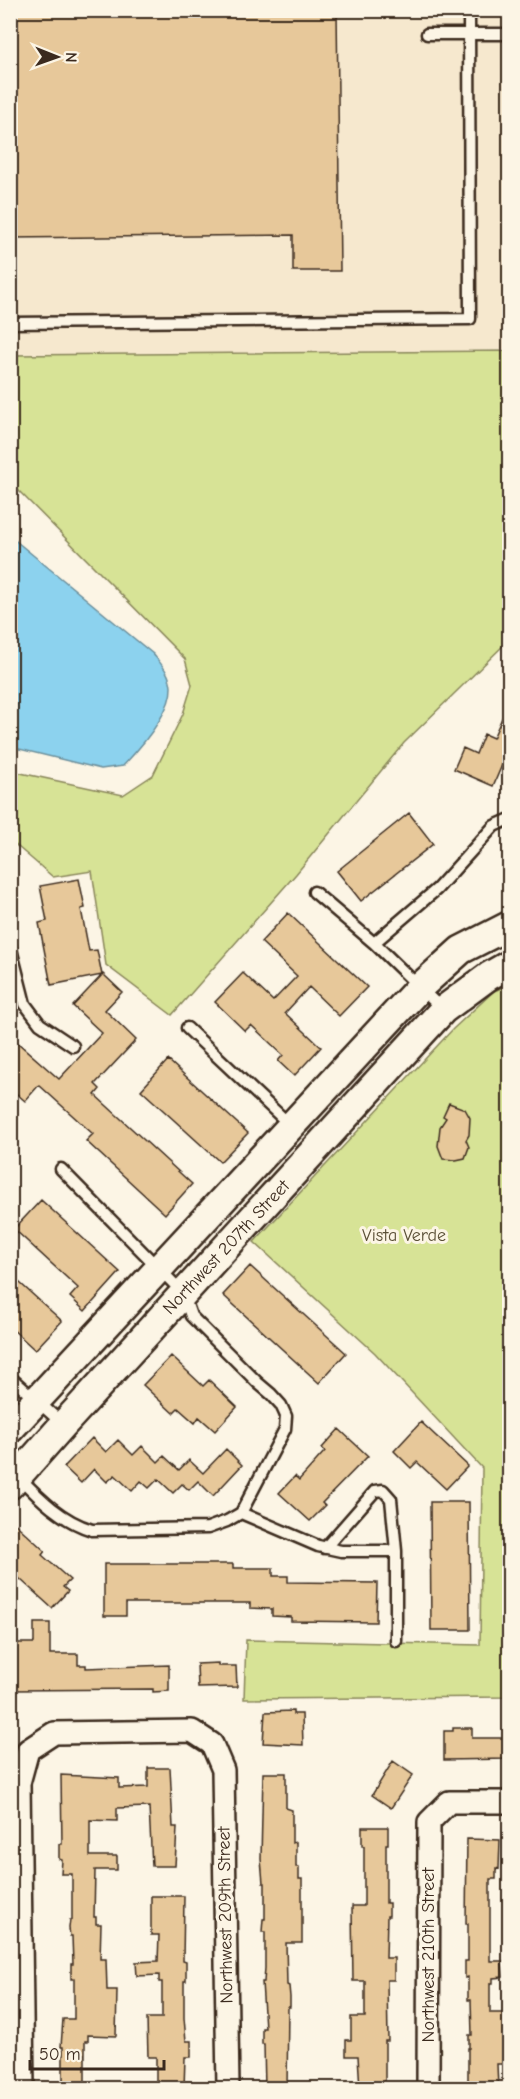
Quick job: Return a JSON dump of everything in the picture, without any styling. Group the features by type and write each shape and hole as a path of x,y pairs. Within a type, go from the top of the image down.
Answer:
{"street":[{"name":"Northwest 207th Street","path":"10,1429 420,987 461,950 510,925"},
{"name":"Northwest 207th Street","path":"15,1481 63,1425 443,1010 489,976 510,964"},
{"name":"Northwest 209th Street","path":"22,2088 20,1783 28,1750 54,1733 192,1731 212,1744 223,1770 228,2088"},
{"name":"Northwest 210th Street","path":"428,2088 429,1822 449,1802 510,1802"}],"lane":[{"path":"10,323 470,319 470,10"},
{"path":"428,34 510,34"},
{"path":"374,943 437,889 494,826 510,819"},
{"path":"314,892 374,943 443,1010"},
{"path":"10,945 25,1004 40,1024 73,1046"},
{"path":"187,1028 291,1125"},
{"path":"15,1481 49,1507 80,1526 92,1530 208,1528 241,1513 285,1429 286,1416 272,1394 191,1316 183,1293 61,1169"},
{"path":"10,1377 63,1425"},
{"path":"325,1548 375,1491 383,1491 391,1499 396,1551 396,1641"},
{"path":"241,1513 293,1537 325,1548 341,1551 396,1551"}],"shaded area":[{"path":"10,11 509,11 509,350 11,361"}],"green space":[{"path":"509,351 509,640 404,743 296,874 172,1015 106,965 92,871 53,877 11,841 11,771 123,795 153,775 183,714 192,685 185,659 11,483 11,355"},
{"name":"Vista Verde","path":"509,985 509,1697 244,1699 246,1640 480,1645 482,1468 375,1353 254,1242 453,1029 494,991"}],"water":[{"path":"11,537 153,654 167,673 171,687 166,708 153,730 123,766 101,769 11,747"}],"building":[{"path":"10,10 337,10 340,271 293,271 293,235 10,238"},
{"path":"510,700 510,768 502,765 493,786 454,769 463,748 476,754 484,734 493,738"},
{"path":"409,813 433,844 361,901 337,871"},
{"path":"79,879 85,908 81,909 89,951 97,950 102,975 51,985 39,923 47,921 40,886"},
{"path":"288,913 367,987 339,1016 309,987 285,1013 321,1047 294,1076 278,1061 283,1055 251,1025 245,1031 215,1002 243,973 273,1001 297,976 261,942"},
{"path":"103,974 122,992 105,1010 136,1040 95,1084 100,1089 95,1095 192,1184 165,1214 86,1141 93,1134 39,1085 25,1101 10,1088 10,1036 59,1079 102,1033 73,1006"},
{"path":"168,1060 248,1133 220,1162 141,1090"},
{"path":"449,1103 465,1109 470,1118 469,1135 466,1140 469,1147 465,1158 456,1160 443,1159 438,1146 440,1127 446,1118 443,1116"},
{"path":"41,1200 120,1272 85,1311 70,1297 78,1288 14,1229"},
{"path":"250,1266 346,1353 319,1383 223,1295"},
{"path":"10,1274 62,1321 35,1350 10,1327"},
{"path":"171,1356 203,1386 209,1380 237,1407 215,1431 199,1417 195,1423 178,1408 173,1413 143,1385"},
{"path":"421,1422 468,1466 446,1489 417,1462 411,1468 394,1451"},
{"path":"339,1429 368,1456 322,1503 325,1506 310,1521 279,1493 295,1476 299,1480 325,1451 322,1448"},
{"path":"92,1438 106,1452 118,1440 133,1455 142,1446 158,1462 164,1456 179,1470 189,1460 203,1473 226,1449 242,1465 213,1496 198,1481 189,1490 182,1484 173,1493 158,1479 149,1488 141,1481 132,1491 115,1475 107,1482 94,1469 81,1483 64,1467"},
{"path":"430,1502 469,1502 470,1630 431,1630"},
{"path":"10,1519 45,1551 42,1555 70,1580 63,1587 68,1591 52,1608 10,1570"},
{"path":"104,1564 233,1564 233,1568 273,1568 273,1576 288,1576 288,1582 377,1583 376,1622 291,1621 291,1617 272,1616 272,1609 250,1608 250,1603 126,1603 126,1616 104,1616"},
{"path":"34,1623 50,1623 50,1654 78,1654 78,1665 86,1665 86,1668 169,1665 169,1691 153,1692 153,1689 10,1690 10,1643 34,1643"},
{"path":"218,1663 218,1666 236,1666 237,1687 198,1688 197,1664"},
{"path":"293,1711 293,1714 302,1714 303,1745 263,1743 265,1712"},
{"path":"453,1728 472,1728 472,1738 510,1738 510,1759 444,1760 444,1731 453,1731"},
{"path":"393,1761 413,1775 391,1808 372,1795"},
{"path":"148,1768 170,1768 173,1827 177,1827 175,1866 152,1866 149,1807 117,1808 117,1821 90,1820 90,1856 117,1856 117,1870 95,1870 94,1917 96,1917 96,1924 101,1924 100,1959 106,1959 107,1990 117,1990 116,2036 88,2035 88,2041 85,2041 85,2088 63,2088 63,2047 61,2047 63,2019 74,2019 74,1979 71,1979 72,1936 70,1936 69,1928 70,1920 72,1920 72,1874 61,1874 62,1860 59,1859 59,1844 62,1844 61,1775 119,1778 119,1788 148,1787"},
{"path":"263,1773 286,1773 286,1808 292,1810 292,1843 296,1842 296,1867 299,1867 299,1879 302,1879 302,1943 286,1943 287,1985 290,1997 287,2088 265,2088 264,2044 262,2044 262,2028 265,2028 262,1982 264,1982 265,1968 265,1932 262,1932 263,1919 265,1919 265,1883 263,1883 261,1859"},
{"path":"362,1827 388,1827 386,1903 389,1903 389,1916 387,1916 386,1958 394,1958 394,1980 387,1980 388,2041 385,2041 385,2088 360,2088 358,2056 346,2056 346,2040 351,2040 351,2017 365,2017 365,1981 353,1981 352,1906 364,1906"},
{"path":"467,1839 500,1840 499,1869 496,1868 496,1879 490,1879 490,1961 502,1961 503,1977 493,1978 493,1983 490,1983 490,2013 507,2013 510,2064 497,2064 498,2088 468,2088 468,2048 469,2035 472,2035 471,2000 468,2000 468,1977 465,1978 465,1961 468,1961"},
{"path":"151,1896 184,1896 183,1961 186,1962 186,1981 184,1981 184,2018 186,2041 191,2041 191,2057 185,2057 184,2088 156,2088 156,2057 148,2057 147,2018 162,2018 162,1982 159,1982 159,1975 137,1976 136,1962 158,1961 159,1935 151,1935"}]}
